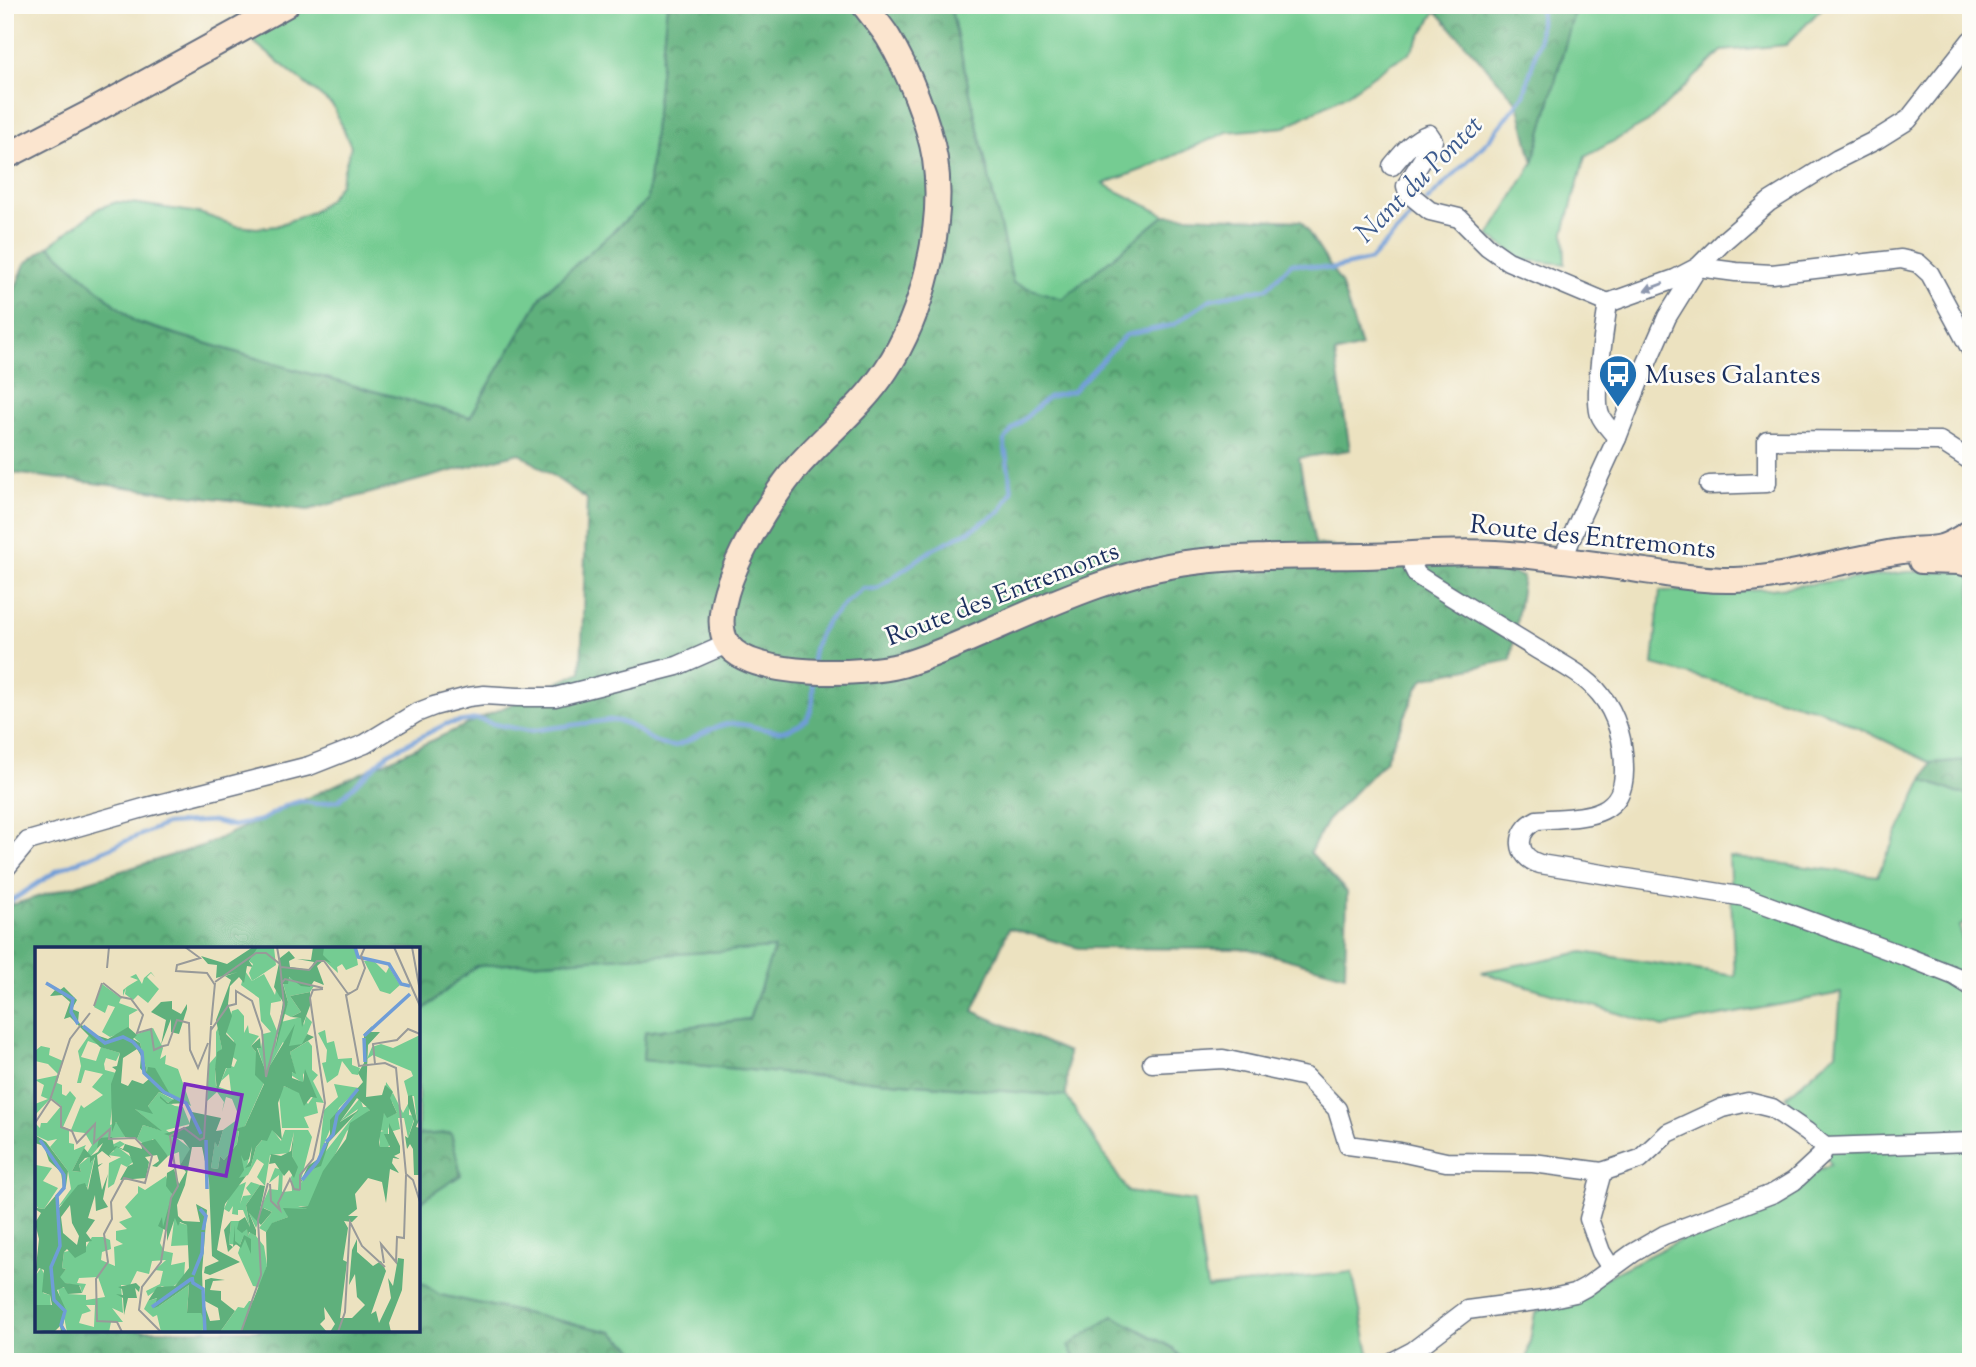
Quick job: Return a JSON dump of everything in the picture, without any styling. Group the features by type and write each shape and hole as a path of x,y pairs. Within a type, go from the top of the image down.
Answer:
{"main road":[{"path":"5,157 286,5"},
{"path":"727,644 722,624 722,608 727,589 761,517 798,466 860,406 888,369 917,306 933,247 937,188 932,143 901,61 887,35 864,5"},
{"name":"Route des Entremonts","path":"727,644 750,661 774,668 798,671 858,671 900,666 950,648 1075,594 1135,573 1214,559 1496,552 1696,579 1737,580 1947,546 1970,532"},
{"name":"Route des Entremonts","path":"1970,532 1966,554 1971,563"},
{"name":"Route des Entremonts","path":"1854,559 1971,563"}],"street":[{"path":"1564,560 1667,317 1698,267 1769,202 1908,120 1971,40"},
{"path":"1392,166 1409,147 1429,134 1432,144 1406,186 1408,193 1430,211 1459,218 1488,247 1508,261 1608,303 1675,279 1698,267 1772,274 1901,259 1918,262 1930,274 1971,350"},
{"path":"1608,303 1598,404 1600,416 1617,438"},
{"path":"1709,485 1767,483 1768,440 1940,441 1971,461"},
{"path":"1411,555 1417,575 1570,669 1598,691 1614,718 1620,736 1625,770 1618,800 1599,813 1537,820 1528,825 1521,842 1526,858 1540,864 1745,897 1907,957 1955,976 1971,986"},
{"path":"5,869 28,841 147,807 309,766 365,744 416,713 434,706 484,695 555,697 677,666 727,644"},
{"path":"1152,1063 1223,1059 1306,1077 1337,1109 1348,1145 1446,1162 1533,1163 1602,1172 1640,1158 1668,1133 1723,1108 1748,1102 1772,1108 1825,1147 1971,1142"},
{"path":"1392,1362 1413,1351 1467,1310 1575,1293 1664,1235 1774,1193 1794,1181 1821,1156 1825,1147"},
{"path":"1602,1172 1589,1219 1601,1252 1611,1268"}],"green space":[{"path":"233,5 667,5 647,201 543,294 470,417 292,369 135,322 49,246 99,208 117,202 199,213 237,226 257,228 276,226 312,212 328,200 340,184 351,146 333,106 255,43"},
{"path":"667,5 950,5 1013,283 1062,299 1165,215 1301,221 1341,283 1361,347 1335,354 1350,450 1299,458 1315,544 1514,573 1523,577 1511,660 1425,678 1419,685 1385,761 1327,821 1310,852 1347,892 1345,975 1249,949 1079,948 1009,928 973,1011 1068,1052 1066,1096 643,1060 645,1032 749,1019 774,948 476,966 420,1012 420,947 35,947 35,1332 420,1332 420,1282 440,1295 612,1332 650,1362 5,1362 5,907 205,845 581,672 587,499 519,453 308,510 5,472 5,313 25,264 49,246 135,322 292,369 470,417 543,294 647,201"},
{"path":"950,5 1434,5 1436,11 1410,53 1346,95 1285,127 1227,132 1103,184 1165,215 1061,300 1013,284"},
{"path":"1434,5 1576,5 1533,163 1518,103 1436,11"},
{"path":"1576,5 1825,5 1786,45 1722,51 1648,122 1585,157 1564,232 1565,264 1523,260 1489,236 1533,163"},
{"path":"1971,571 1971,760 1931,763 1824,711 1653,665 1660,591 1771,589 1907,572"},
{"path":"1971,760 1971,795 1957,793 1923,780 1931,763"},
{"path":"1923,780 1957,793 1971,795 1971,920 1960,926 1971,993 1971,1362 1526,1362 1535,1313 1831,1164 1786,1097 1836,1053 1841,993 1663,1027 1481,972 1583,952 1735,976 1729,857 1877,876"},
{"path":"775,948 749,1019 645,1032 643,1060 1066,1096 1128,1192 1194,1201 1207,1288 1352,1272 1371,1362 1185,1362 1173,1348 1068,1346 1077,1362 650,1362 612,1332 440,1295 420,1282 420,1202 461,1175 451,1133 420,1135 420,1012 475,966"},
{"path":"451,1133 461,1175 420,1202 420,1135"},
{"path":"1113,1316 1173,1348 1185,1362 1077,1362 1068,1346"}],"waterway":[{"name":"Nant du Pontet","path":"1427,201 1489,140 1524,95 1539,41 1541,5"},
{"name":"Nant du Pontet","path":"812,665 813,652 822,630 836,612 863,588 876,589 933,549 1001,511 1012,491 1004,441 1012,430 1048,397 1073,391 1126,335 1173,325 1211,299 1267,288 1292,263 1331,269 1370,260 1418,209"},
{"name":"Nant du Pontet","path":"5,905 58,870 166,824 213,821 233,826 262,820 287,805 301,801 316,804 339,800 389,753 446,724 477,719 529,731 610,720 628,724 656,742 673,746 728,724 774,731 796,726 810,713 813,680"}],"place":[{"name":"Muses Galantes","path":"1618,408"}]}
